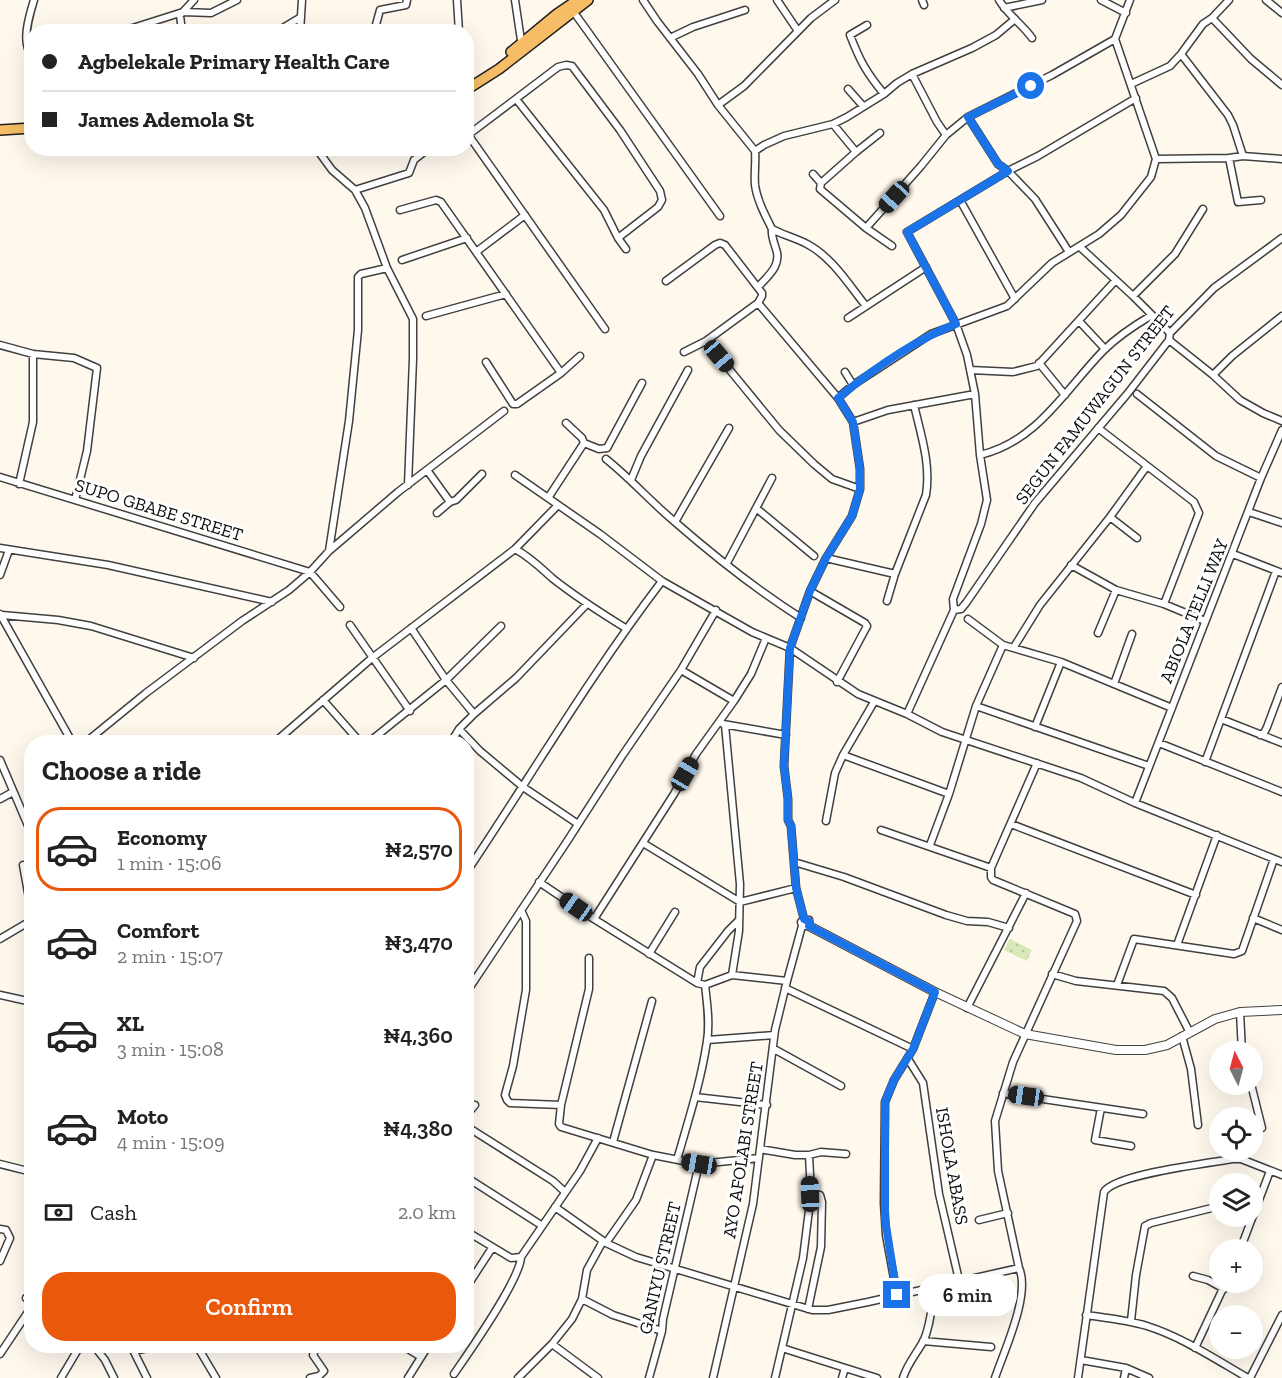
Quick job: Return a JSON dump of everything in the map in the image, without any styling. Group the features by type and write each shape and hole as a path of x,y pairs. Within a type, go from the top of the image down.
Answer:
{"main road":[{"path":"474,85 491,75 578,0"},
{"path":"474,79 588,0"},
{"path":"0,125 24,126"},
{"path":"0,130 24,127"}],"street":[{"path":"29,24 34,0"},
{"path":"180,24 179,18 194,0"},
{"path":"145,24 183,12 211,13 237,0"},
{"path":"301,24 302,0"},
{"path":"376,24 380,10 406,5 407,0"},
{"path":"457,0 458,24"},
{"path":"515,0 522,46"},
{"path":"643,0 718,105 755,151 756,192 772,229 771,235 778,254 776,266 758,287"},
{"path":"777,0 798,31"},
{"path":"718,105 753,78 811,18 835,0"},
{"path":"999,0 1032,38"},
{"path":"1004,8 1042,0"},
{"path":"1101,0 1126,13"},
{"path":"866,228 946,135 968,117 1052,75 1115,39 1130,0"},
{"path":"1131,84 1164,70 1181,54 1198,30 1229,0"},
{"path":"1266,0 1282,13"},
{"path":"670,38 693,27 745,10"},
{"path":"573,11 720,216"},
{"path":"289,24 301,17"},
{"path":"1212,18 1251,59 1282,85"},
{"path":"755,151 784,136 833,124 884,94 912,74 996,35 1015,19"},
{"path":"867,25 850,35 857,56 865,70 884,94"},
{"path":"838,398 853,385 931,334 1000,310 1015,299 1052,263 1104,230 1129,206 1154,171 1156,159 1115,39"},
{"path":"1181,54 1228,115 1243,156"},
{"path":"474,129 558,67 566,64 572,66 620,130 660,191 662,200 658,207 618,238"},
{"path":"912,74 932,115 946,135"},
{"path":"848,89 863,106"},
{"path":"907,714 954,610 953,599 987,500 975,394 970,370 956,324 907,232 1136,98"},
{"path":"516,99 604,210 626,249"},
{"path":"968,117 998,164 1035,199 1069,252"},
{"path":"833,124 856,152"},
{"path":"880,133 821,183 820,189 866,228 892,246"},
{"path":"474,144 605,329"},
{"path":"322,156 332,170 355,190 371,220 387,268 412,319 413,381 408,485"},
{"path":"355,190 410,173 414,160 419,156"},
{"path":"1156,159 1243,156 1282,159"},
{"path":"1229,158 1238,202 1261,200"},
{"path":"813,174 821,183"},
{"path":"400,210 436,200 441,202 561,373"},
{"path":"960,200 1015,299"},
{"path":"1133,296 1175,254 1203,209"},
{"path":"476,252 525,215"},
{"path":"772,229 809,244 837,270 866,306"},
{"path":"402,260 466,238"},
{"name":"SEGUN FAMUWAGUN STREET","path":"954,610 961,609 966,603 1035,503 1098,428 1169,337 1214,288 1282,238"},
{"path":"666,281 720,243 725,245 758,287 762,296 758,303 706,341 684,352"},
{"path":"1080,247 1152,315 1169,337 1240,400 1263,413 1282,420"},
{"path":"848,318 926,267"},
{"path":"329,550 349,421 358,330 358,277 361,274 387,268"},
{"path":"970,370 1013,372 1029,369 1039,363 1116,281"},
{"path":"426,316 506,294"},
{"path":"758,303 838,398 853,422 860,469 860,489 852,516 826,558 810,591 790,648 784,766 796,888 805,924 935,992 1025,1034 1131,1051 1158,1048 1215,1019 1240,1012 1282,1010"},
{"path":"980,454 1010,444 1032,430 1105,349 1152,315"},
{"path":"1213,375 1232,356 1282,316"},
{"path":"1079,321 1105,349"},
{"path":"706,341 779,430 814,464 832,478 860,489"},
{"path":"0,345 33,354 75,358 97,368 87,451 75,500"},
{"path":"20,484 33,422 33,354"},
{"path":"486,362 513,404 517,404 561,373 580,356"},
{"path":"1039,363 1065,395"},
{"path":"631,480 641,456 688,370"},
{"path":"845,372 853,385"},
{"path":"566,423 582,438 584,443 600,449 608,448 642,383"},
{"path":"853,422 888,410 975,394"},
{"path":"1137,394 1216,456 1261,478"},
{"path":"887,601 895,574 926,495 928,481 925,451 914,405"},
{"path":"95,735 146,693 310,572 329,550 504,411"},
{"path":"675,522 729,428"},
{"path":"1098,428 1194,502 1199,513 1164,604"},
{"name":"ABIOLA TELLI WAY","path":"1135,803 1261,478 1282,430"},
{"path":"548,498 584,443"},
{"path":"606,459 675,522 776,602 801,618"},
{"path":"1014,647 1040,605 1147,466"},
{"path":"427,470 450,502"},
{"path":"437,513 456,500 482,474"},
{"path":"515,476 662,581 716,610 740,626 790,648 837,682 874,702 907,714 942,732 1081,778 1135,803 1282,862"},
{"name":"SUPO GBABE STREET","path":"0,477 310,572"},
{"path":"727,563 772,478"},
{"path":"285,735 372,658 515,549 558,505"},
{"path":"756,508 814,556"},
{"path":"1249,512 1282,524"},
{"path":"1110,517 1137,538"},
{"path":"0,548 108,565 272,602"},
{"path":"515,549 531,558 552,578 587,604 627,629"},
{"path":"0,575 9,550"},
{"path":"1205,762 1279,572 1233,554"},
{"path":"826,558 895,574"},
{"path":"1071,565 1116,590 1164,604 1205,621"},
{"path":"310,572 340,607"},
{"path":"474,861 548,745 662,581"},
{"path":"1098,633 1116,590"},
{"path":"810,591 867,626 837,682"},
{"path":"455,735 474,714 516,678 587,604"},
{"path":"474,979 681,670 716,610"},
{"path":"1,614 91,626 194,658"},
{"path":"1,614 68,735"},
{"path":"968,619 1003,645 1061,662 1172,708"},
{"path":"350,625 410,711"},
{"path":"378,735 446,680 501,626"},
{"path":"411,628 446,680 474,714"},
{"path":"1114,684 1132,634"},
{"path":"594,919 696,754 722,724 751,674 766,638"},
{"path":"930,845 949,794 976,706 1003,645"},
{"path":"1035,727 1061,662"},
{"path":"681,670 734,701"},
{"path":"1260,735 1264,733 1281,692"},
{"path":"324,700 354,735"},
{"path":"826,821 836,773 843,755 874,702"},
{"path":"976,706 1149,766"},
{"path":"1221,719 1282,743"},
{"path":"722,724 786,735"},
{"path":"722,724 740,902 736,957 732,975"},
{"path":"459,729 465,735"},
{"path":"1159,743 1282,792"},
{"path":"474,745 523,787 578,824"},
{"path":"843,755 949,794"},
{"path":"0,760 24,817"},
{"path":"995,1378 1020,1299 1022,1275 1018,1268 998,1171 995,1132 997,1111 1013,1062 1077,917 1075,914 993,880 990,874 1036,763"},
{"path":"0,799 13,792"},
{"path":"1011,824 1196,895"},
{"path":"881,830 991,867"},
{"path":"1177,945 1218,835"},
{"path":"643,843 740,902 796,888"},
{"path":"1117,985 1134,939 1238,954 1242,951 1274,859"},
{"path":"794,862 844,877 945,915 1009,928"},
{"path":"23,865 24,871"},
{"path":"540,882 594,919 697,983 705,985 732,975 786,984 913,1049"},
{"path":"967,1008 1026,893"},
{"path":"521,910 526,921 526,990 506,1095 507,1100 510,1103 561,1106"},
{"path":"649,954 675,912"},
{"path":"1253,918 1282,930"},
{"path":"697,983 700,967 739,920"},
{"path":"0,939 24,922"},
{"name":"AYO AFOLABI STREET","path":"712,1378 753,1204 774,1035 786,984 805,924"},
{"path":"589,958 589,989 561,1106 559,1124 561,1127 653,1155 699,1164 759,1158"},
{"path":"1052,974 1076,981 1164,991 1172,998 1190,1031"},
{"path":"677,1160 695,1096 707,1040 708,1008 705,985"},
{"path":"897,1295 886,1235 885,1102 894,1080 913,1049 935,992"},
{"path":"0,995 24,1000"},
{"path":"613,1142 652,1001"},
{"path":"1240,1012 1241,1041"},
{"path":"707,1040 774,1035"},
{"path":"1182,1036 1191,1068 1198,1125"},
{"path":"774,1049 841,1086"},
{"name":"ISHOLA ABASS","path":"908,1059 923,1083 939,1194 959,1280"},
{"path":"1003,1093 1143,1114"},
{"path":"695,1096 766,1105"},
{"path":"1101,1108 1095,1140 1131,1146"},
{"path":"474,1131 553,1181 565,1192"},
{"path":"474,1345 519,1268 521,1257 555,1208 598,1138"},
{"path":"760,1149 809,1155 821,1152 846,1154"},
{"path":"518,1378 552,1344 572,1319 582,1299 587,1270 604,1242 636,1200 653,1155"},
{"path":"775,1378 803,1258 810,1194 809,1155"},
{"path":"1078,1378 1100,1215 1104,1192 1108,1186 1132,1177 1233,1159 1241,1159 1282,1175"},
{"path":"0,1164 24,1170"},
{"name":"GANIYU STREET","path":"648,1378 662,1331 699,1164"},
{"path":"1263,1190 1270,1171"},
{"path":"474,1182 542,1225"},
{"path":"808,1309 821,1246 822,1198 820,1195 810,1194"},
{"path":"555,1208 604,1242 636,1257 808,1309 828,1310 1018,1268"},
{"path":"1131,1321 1136,1275 1146,1226 1209,1209"},
{"path":"978,1220 1008,1213"},
{"path":"0,1229 6,1230 10,1239 0,1261"},
{"path":"474,1236 511,1258 521,1257"},
{"path":"474,1276 492,1248"},
{"path":"1193,1276 1209,1280"},
{"path":"903,1378 906,1368 923,1341 930,1319 935,1287"},
{"path":"1195,1348 1222,1293"},
{"path":"582,1299 613,1315 662,1331"},
{"path":"1086,1314 1131,1321 1150,1327 1195,1348 1249,1378 1281,1320"},
{"path":"0,1354 24,1318"},
{"path":"923,1341 991,1347"},
{"path":"552,1344 598,1378"},
{"path":"782,1348 877,1378"},
{"path":"61,1378 76,1353"},
{"path":"100,1353 114,1378"},
{"path":"135,1353 147,1378"},
{"path":"201,1353 216,1378"},
{"path":"310,1378 319,1376 324,1371 314,1353"},
{"path":"414,1353 421,1357"},
{"path":"408,1378 424,1353"},
{"path":"454,1374 468,1353"},
{"path":"1081,1360 1126,1368 1149,1378"},
{"path":"842,1378 845,1368"},
{"path":"1124,1378 1126,1368"}],"green space":[{"path":"1010,939 1032,950 1027,961 1004,950"}],"route":[{"path":"897,1295 886,1235 884,1203 885,1102 894,1080 913,1049 935,992 809,926 809,920 804,919 796,888 784,766 790,648 810,591 826,558 852,516 860,489 860,469 853,422 838,398 853,385 931,334 956,324 907,232 1008,171 998,164 968,117 1031,86"}]}
